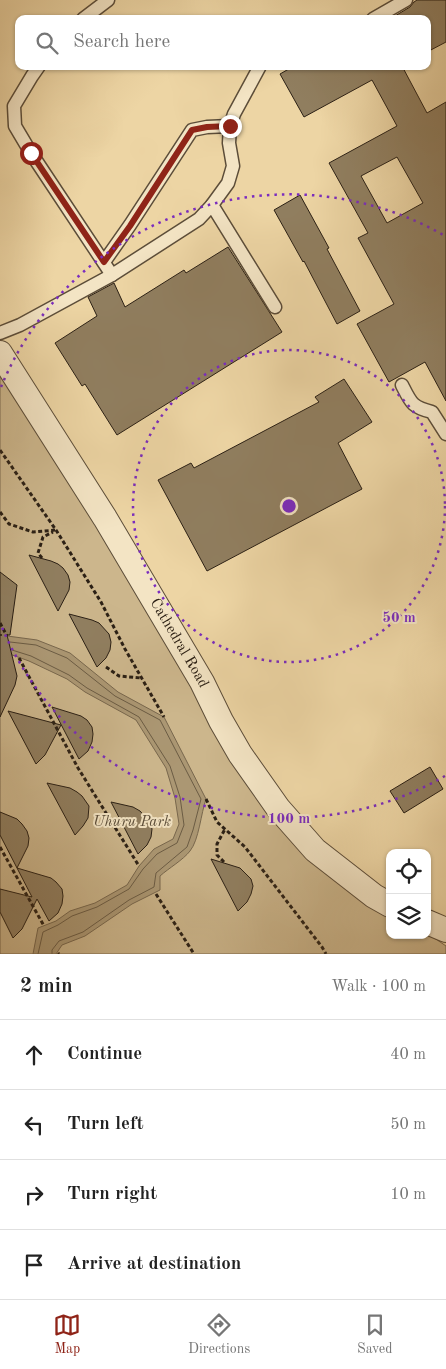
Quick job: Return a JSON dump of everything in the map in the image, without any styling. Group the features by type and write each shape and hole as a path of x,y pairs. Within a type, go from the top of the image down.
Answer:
{"street":[{"name":"Cathedral Road","path":"0,353 104,518 202,682 240,754 261,785 278,808 315,850 374,896 386,903"},
{"path":"431,924 446,930"}],"lane":[{"path":"88,15 108,0"},
{"path":"380,15 406,0"},
{"path":"36,70 14,106 15,126 112,275"},
{"path":"0,333 35,318 112,275 199,219 228,183 233,166 230,126 234,114 258,70"},
{"path":"104,262 130,226 192,130 230,126"},
{"path":"212,205 275,308"},
{"path":"402,385 411,402 420,409 432,412 446,434"}],"path":[{"path":"0,450 56,530 101,602 164,717"},
{"path":"0,512 9,524 33,532 56,530"},
{"path":"42,558 38,553 43,537 56,530"},
{"path":"0,623 7,636"},
{"path":"19,658 78,768 139,866"},
{"path":"106,667 119,676 142,678"},
{"path":"206,799 217,822 245,847 322,946 326,954"},
{"path":"224,862 217,854 217,844 225,829"},
{"path":"0,846 44,926"},
{"path":"156,894 194,954"}],"green space":[{"name":"Uhuru Park","path":"0,353 278,808 386,902 386,939 431,939 431,936 446,946 446,954 0,954"}],"water":[{"path":"0,635 37,640 70,653 118,692 164,717 206,799 193,846 184,858 160,876 160,890 132,904 85,936 62,945 56,954 33,954 38,928 56,921 70,911 95,903 127,885 139,866 154,849 173,839 179,824 175,798 166,768 136,720 85,692 67,679 29,661 1,651"}],"building":[{"path":"417,0 446,0 446,42 431,50 431,15 397,15 410,7"},
{"path":"287,70 404,70 427,113 446,102 446,401 425,362 389,382 357,324 394,304 358,238 368,233 329,163 397,126 372,80 304,117 280,74","holes":["397,157 423,203 387,223 361,176"]},
{"path":"300,195 360,311 337,324 304,261 274,210"},
{"path":"228,247 282,332 117,435 85,384 82,386 55,343 97,316 88,297 114,283 125,307 184,270 186,273"},
{"path":"344,379 372,422 338,443 362,489 207,571 158,480 191,463 194,468 319,402 315,397"},
{"path":"29,555 58,564 68,575 70,582 69,590 58,611"},
{"path":"0,572 17,585 10,635 7,635 17,676 15,685 0,717 0,635"},
{"path":"69,614 99,623 109,634 110,650 106,658 97,667"},
{"path":"52,707 81,716 92,727 92,742 88,751 79,759"},
{"path":"8,711 61,725 45,755 36,764"},
{"path":"430,767 443,789 404,813 390,791"},
{"path":"47,783 70,788 82,796 89,806 88,818 75,835"},
{"path":"111,802 133,807 140,811 150,822 152,829 151,837 147,845 138,854"},
{"path":"0,812 17,819 27,831 29,838 28,846 17,868 0,835"},
{"path":"211,859 240,868 251,879 253,886 251,894 247,902 238,911"},
{"path":"17,868 51,878 62,889 63,896 58,913 49,921 37,899 22,929 13,938 0,912 0,889 32,897"}],"route":[{"path":"31,153 104,262 130,226 192,130 230,126"}]}
